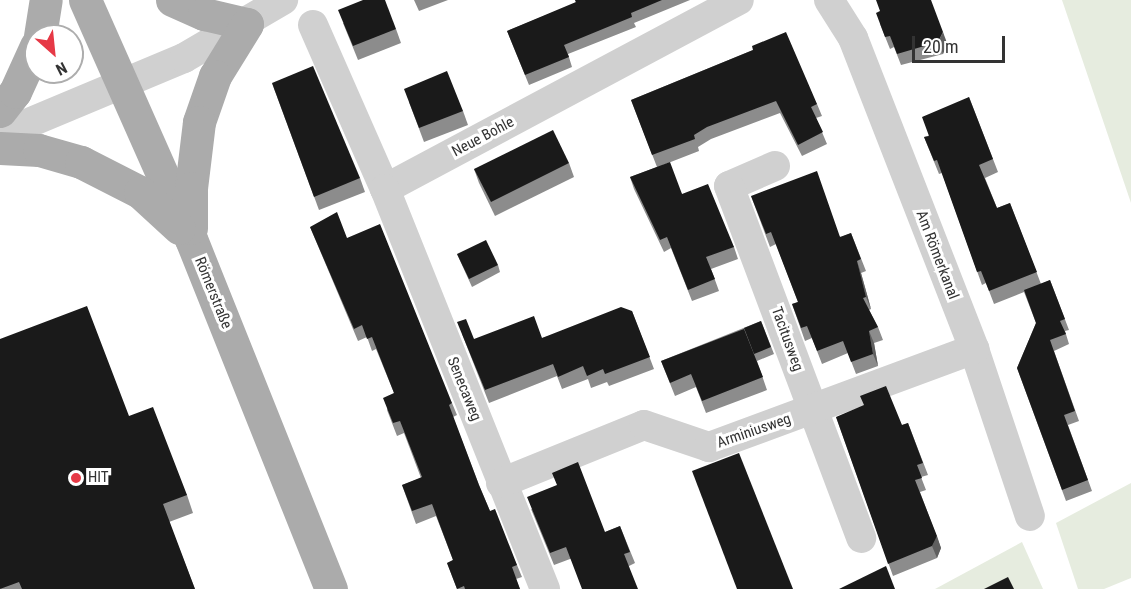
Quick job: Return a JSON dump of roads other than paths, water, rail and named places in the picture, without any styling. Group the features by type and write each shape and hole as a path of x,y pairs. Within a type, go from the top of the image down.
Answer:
{"main road":[{"path":"42,24 46,0"},
{"name":"Römerstraße","path":"86,0 192,239 331,589"},
{"path":"172,0 204,14 247,24 215,76 199,122 191,188 192,239"},
{"path":"0,111 15,92 24,72"},
{"path":"0,148 39,150 81,162 140,192 192,239"}],"street":[{"path":"0,135 184,58 247,24 283,0"},
{"name":"Neue Bohle","path":"385,189 739,0"},
{"name":"Am Römerkanal","path":"829,0 853,38 974,349 1030,516"},
{"path":"313,25 385,189"},
{"name":"Tacitusweg","path":"775,166 729,186 861,538"},
{"name":"Senecaweg","path":"385,189 545,589"},
{"name":"Arminiusweg","path":"501,483 644,425 709,447 974,349"}],"place":[{"name":"HIT","path":"76,478"}]}
